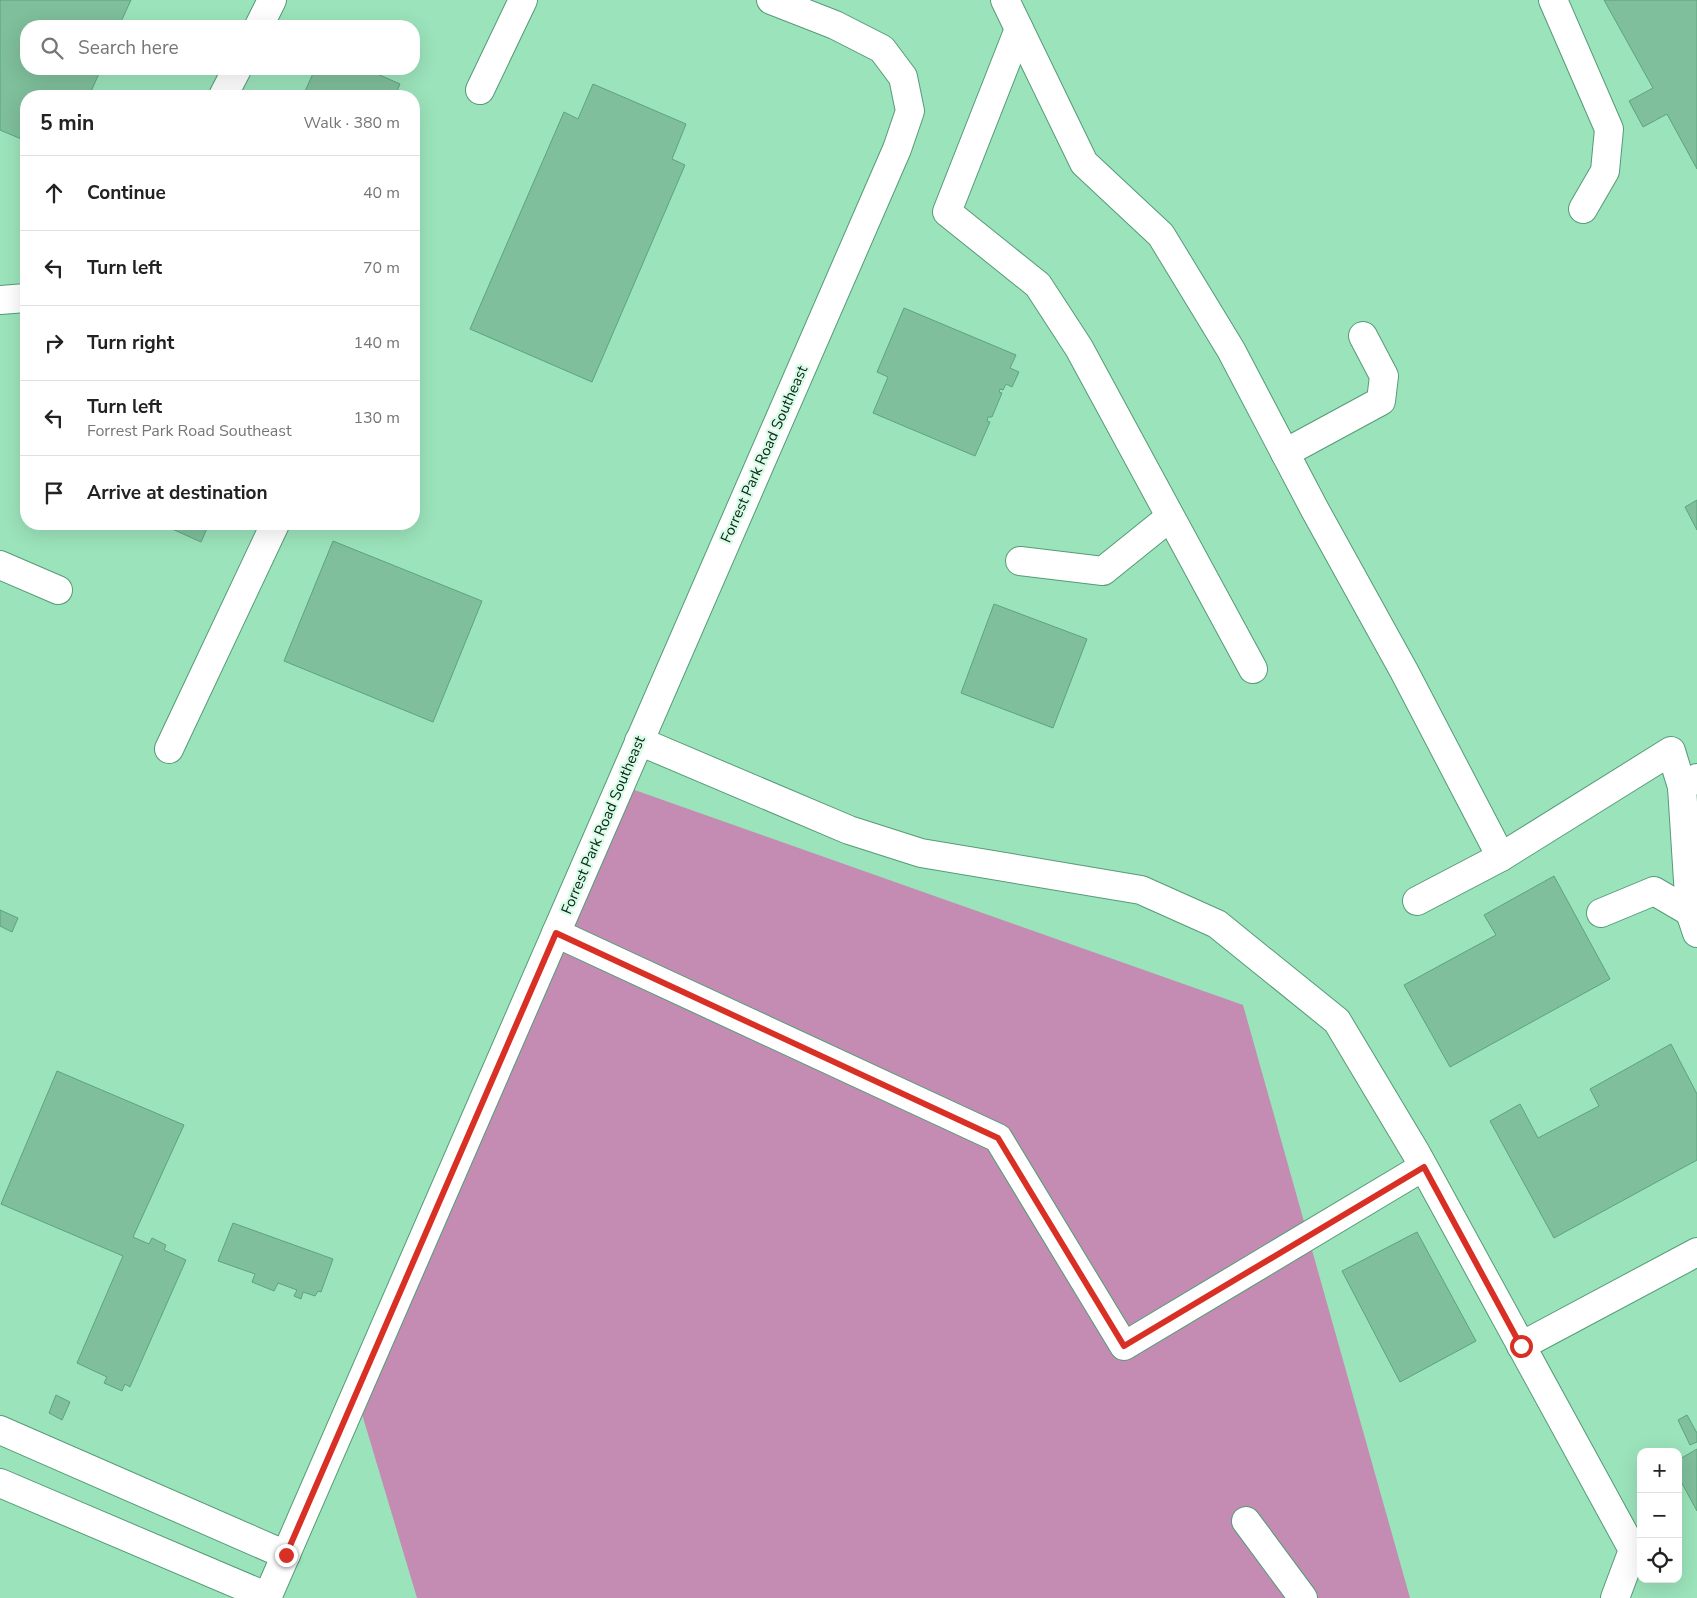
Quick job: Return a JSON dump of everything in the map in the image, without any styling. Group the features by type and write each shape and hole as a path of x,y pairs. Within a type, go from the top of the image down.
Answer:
{"street":[{"path":"262,20 272,0"},
{"path":"480,90 523,0"},
{"name":"Forrest Park Road Southeast","path":"268,1598 897,149 910,110 903,77 882,49 835,26 771,0"},
{"path":"1005,0 1084,163 1161,235 1231,350 1404,671 1501,857"},
{"path":"1553,0 1609,129 1605,171 1583,209"},
{"path":"1018,29 947,212 1038,285 1079,348 1253,669"},
{"path":"227,90 234,75"},
{"path":"0,300 20,298"},
{"path":"1285,453 1381,401 1384,376 1363,336"},
{"path":"1020,561 1103,571 1170,517"},
{"path":"169,749 273,530"},
{"path":"0,565 58,590"},
{"path":"639,741 858,833 921,853 1141,890 1217,924 1337,1021 1424,1167 1632,1550 1615,1598"},
{"path":"1417,901 1501,857 1671,751 1689,782 1695,918"},
{"path":"1601,913 1654,891 1695,918"},
{"path":"556,933 998,1138 1124,1346 1424,1167"},
{"path":"1521,1346 1697,1252"},
{"path":"0,1430 286,1555"},
{"path":"0,1483 268,1598"},
{"path":"1246,1521 1303,1598"}],"shaded area":[{"path":"629,788 1243,1005 1410,1598 417,1598 356,1394"}],"building":[{"path":"0,0 131,0 122,20 20,20 20,75 98,75 92,90 20,90 20,138 0,130"},
{"path":"1604,0 1697,0 1697,169 1667,114 1643,127 1629,101 1653,88"},
{"path":"312,75 380,75 400,84 398,90 306,90"},
{"path":"593,84 686,124 672,159 685,165 592,382 470,329 564,112 578,119"},
{"path":"904,308 1016,355 1010,368 1019,372 1012,387 1006,384 1003,390 1000,389 999,392 1002,393 992,417 988,417 987,421 990,422 975,456 873,413 888,377 877,372"},
{"path":"1697,500 1697,530 1685,507"},
{"path":"174,530 206,530 201,542"},
{"path":"333,541 482,601 433,722 284,661"},
{"path":"994,604 1087,639 1053,728 961,693"},
{"path":"1554,876 1610,979 1450,1067 1404,985 1496,935 1484,915"},
{"path":"0,910 18,918 12,932 0,926"},
{"path":"1671,1044 1697,1094 1697,1160 1554,1238 1490,1121 1520,1104 1538,1138 1599,1106 1590,1089"},
{"path":"57,1071 184,1125 133,1237 149,1244 152,1238 166,1245 164,1250 186,1260 130,1387 125,1384 122,1391 104,1383 107,1377 77,1363 123,1256 1,1204"},
{"path":"233,1223 333,1259 321,1292 318,1291 315,1296 303,1292 301,1299 294,1296 297,1290 278,1283 274,1291 252,1282 255,1274 218,1261"},
{"path":"1417,1232 1476,1341 1400,1382 1342,1271"},
{"path":"56,1395 70,1402 62,1420 49,1413"},
{"path":"1687,1415 1697,1433 1697,1442 1690,1445 1678,1420"},
{"path":"1697,1449 1697,1511 1682,1483 1682,1458"}],"route":[{"path":"286,1555 556,933 998,1138 1124,1346 1424,1167 1521,1346"}]}
